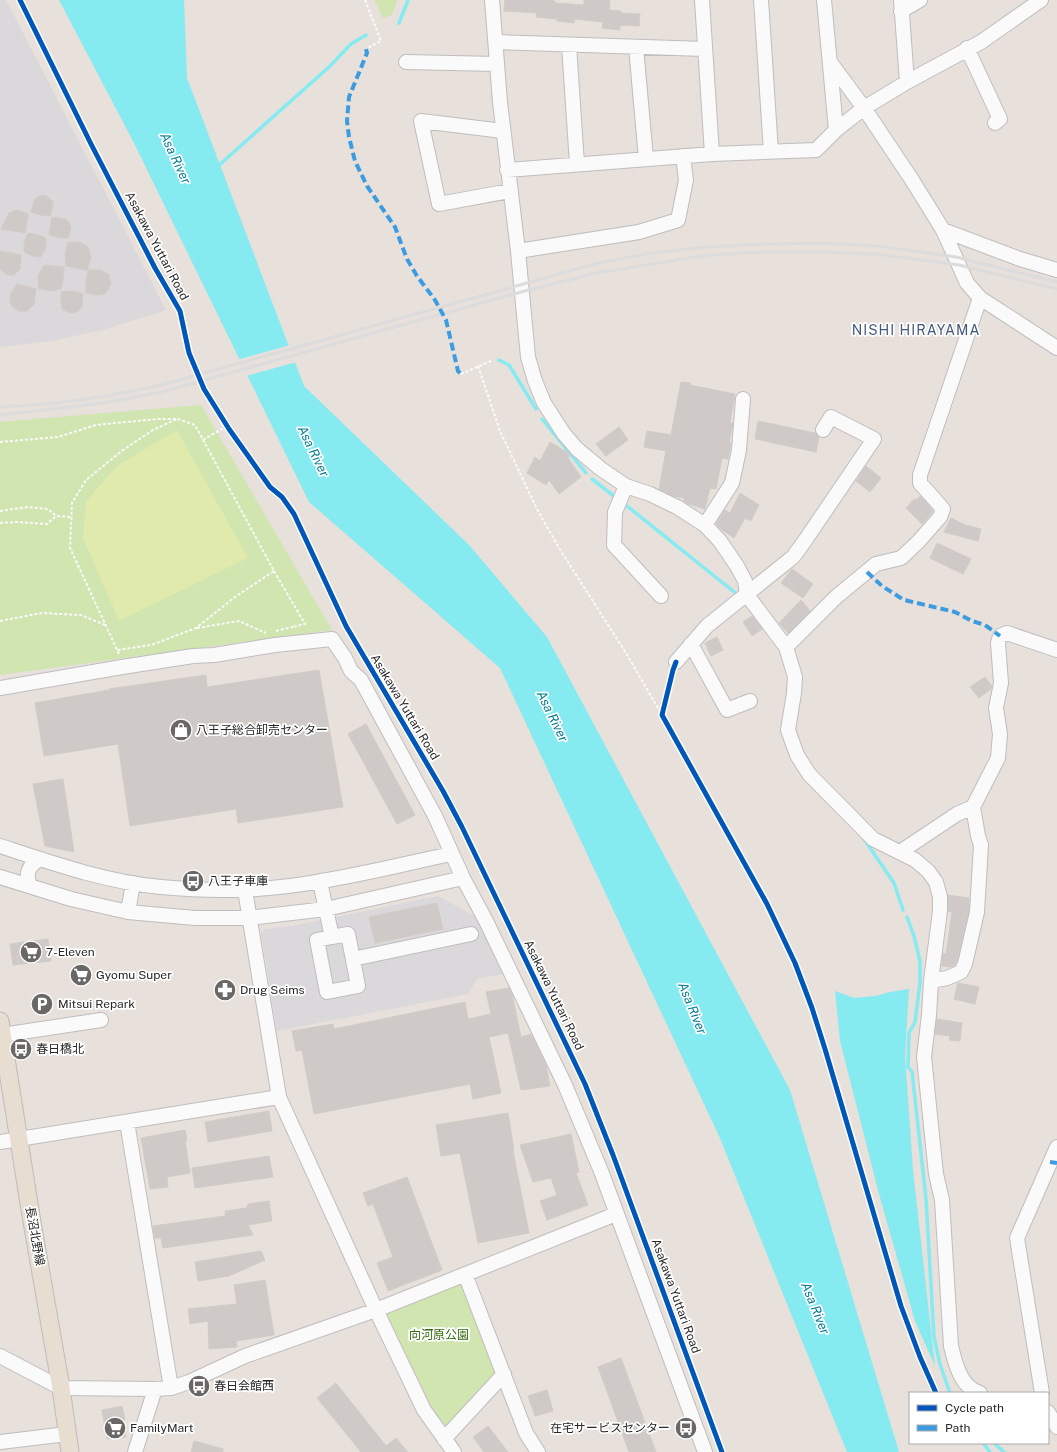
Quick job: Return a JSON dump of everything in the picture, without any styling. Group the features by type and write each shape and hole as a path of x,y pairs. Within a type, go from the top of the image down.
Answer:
{"main road":[{"name":"長沼北野線","path":"1,1028 61,1388 70,1452"}],"street":[{"path":"492,0 503,131 518,252 528,357 535,381 544,403 564,434 577,449 601,469 626,486 650,494 677,507 704,525 720,541 745,581 747,595 786,646 795,677 788,730 797,755 808,774 872,839 915,860 928,871 936,882 940,897 940,911 931,980 924,1057 936,1174 942,1200 951,1346 955,1362 965,1382 978,1392"},
{"path":"702,0 712,154"},
{"path":"761,0 770,152"},
{"path":"824,0 836,130"},
{"path":"907,82 901,6 920,0"},
{"path":"507,170 712,154 816,150 836,130 864,108 967,48 981,42 1041,0"},
{"path":"496,42 705,49"},
{"path":"569,45 577,164"},
{"path":"636,47 646,159"},
{"path":"967,48 1000,119 995,123"},
{"path":"406,62 497,64"},
{"path":"830,62 864,108 943,230 967,283 980,298 1057,348"},
{"path":"503,131 421,121 439,204 510,191"},
{"path":"518,252 639,232 678,220 686,180 684,156"},
{"path":"943,230 1020,259 1057,270"},
{"path":"786,646 836,596 876,564 901,558 918,542 940,517 943,509 920,484 920,475 980,298"},
{"path":"704,525 732,483 739,450 743,399"},
{"path":"676,662 707,626 793,557 874,440 831,417 823,430"},
{"path":"626,486 615,512 614,545 661,596"},
{"path":"931,980 948,978 960,972 965,964 976,912 981,845 973,807 998,758 1000,734 996,708 1001,683 998,643 1000,636 1007,633 1057,650"},
{"path":"0,688 122,667 297,642 332,639 345,658 351,671 362,680 435,816 451,854 486,921 565,1085 601,1171 705,1452"},
{"path":"691,644 727,710 750,701"},
{"path":"900,852 957,814 973,807"},
{"path":"0,846 74,870 133,883 193,890 245,890 320,882 451,854"},
{"path":"30,886 27,879 28,872 31,865 41,859"},
{"path":"0,877 71,899 128,912 195,918 249,918 326,909 463,878"},
{"path":"320,882 332,937"},
{"path":"128,912 133,883"},
{"path":"245,890 279,1097 376,1310 424,1410 454,1452"},
{"path":"348,934 358,986 326,992 317,940 332,937 348,934"},
{"path":"353,959 471,934"},
{"path":"1,1028 101,1020"},
{"path":"0,1142 279,1097"},
{"path":"127,1122 171,1388"},
{"path":"1042,1392 1017,1238 1057,1147"},
{"path":"0,1356 61,1388 171,1388 189,1382 245,1356 376,1310 616,1214"},
{"path":"465,1274 526,1433 538,1452"},
{"path":"444,1439 504,1374"},
{"path":"135,1452 155,1389"},
{"path":"1049,1414 1057,1427"},
{"path":"0,1442 67,1434"}],"path":[{"path":"365,0 381,42 366,49"},
{"path":"461,374 491,361"},
{"path":"478,366 500,431 537,509 559,548 626,653 665,721"},
{"path":"0,442 58,437 96,425 157,419 178,419 195,425 274,571 305,624 273,631"},
{"path":"122,667 121,659 70,548 72,503 86,480 123,450 153,430 178,419"},
{"path":"203,440 227,426"},
{"path":"0,511 28,507 48,509 56,516 71,517"},
{"path":"0,523 17,522 47,524 56,516"},
{"path":"196,628 234,597 274,571"},
{"path":"0,621 42,613 81,615 105,625"},
{"path":"117,650 151,645 196,628 239,621 266,633"},
{"path":"292,627 297,642"},
{"path":"662,715 664,707"},
{"path":"670,1298 682,1294"}],"shaded area":[{"path":"0,0 6,0 166,310 106,329 52,341 0,347"},
{"path":"438,896 475,916 504,974 477,979 468,994 277,1031 261,933 265,929 292,926"}],"green space":[{"path":"375,0 397,0 392,15 383,18"},
{"path":"201,405 332,630 0,675 0,422"},
{"path":"177,430 248,558 119,621 83,538 86,501 118,465"},
{"name":"向河原公園","path":"465,1274 504,1374 444,1439 376,1310"}],"water":[{"name":"Asa River","path":"59,0 184,0 187,78 304,386 469,545 547,637 790,1090 899,1452 847,1452 719,1136 500,668 309,502 134,143"},
{"path":"909,989 905,1056 913,1170 935,1366 915,1321 879,1194 840,1041 835,991 854,998 875,996"}],"pier":[{"path":"290,345 297,362 246,376 237,360"}],"building":[{"path":"505,0 547,0 555,1 555,3 584,5 584,0 610,0 609,10 621,11 621,13 640,14 639,26 620,25 620,30 602,28 603,22 575,19 574,23 557,21 557,19 536,17 537,13 504,11"},
{"path":"42,195 47,196 53,202 50,216 31,212 35,199"},
{"path":"17,210 28,214 25,233 1,229 9,213"},
{"path":"52,217 65,219 69,222 71,227 68,238 59,238 49,234"},
{"path":"28,233 46,238 46,247 41,257 33,256 24,252 24,243"},
{"path":"68,242 82,243 88,247 91,257 87,270 66,266 65,254"},
{"path":"0,251 21,255 20,269 14,275 7,275 0,269"},
{"path":"44,265 64,267 61,289 51,291 39,289 38,276"},
{"path":"88,270 100,270 109,275 111,284 106,293 99,295 86,293"},
{"path":"17,284 36,289 34,304 27,311 18,311 10,302 11,293"},
{"path":"72,291 83,294 82,307 78,311 72,313 63,310 61,303 61,292"},
{"path":"681,382 735,394 730,423 733,423 729,443 731,443 728,459 722,458 716,489 710,488 705,509 686,503 684,498 673,496 659,489 666,451 644,447 647,431 671,435"},
{"path":"758,421 815,433 819,437 816,452 755,439"},
{"path":"619,427 628,440 606,456 596,444"},
{"path":"550,442 570,454 568,458 581,477 559,494 549,480 546,485 527,473 535,457 540,461"},
{"path":"866,466 881,478 870,492 856,481"},
{"path":"740,493 759,505 751,521 745,518 734,538 716,524 725,510 730,513"},
{"path":"921,496 933,511 922,524 906,508 914,499 916,500"},
{"path":"951,518 965,525 981,529 978,541 944,532"},
{"path":"937,543 971,559 963,574 930,558"},
{"path":"792,569 813,584 803,598 781,583"},
{"path":"801,600 810,611 788,633 779,623"},
{"path":"752,616 762,629 752,636 743,622"},
{"path":"717,637 723,650 711,656 705,643"},
{"path":"319,670 343,807 238,823 236,809 130,826 118,744 44,756 35,703 109,689 206,675 207,687"},
{"path":"985,677 992,686 991,689 979,698 970,687"},
{"path":"366,724 415,815 397,824 348,734"},
{"path":"63,779 74,852 45,846 33,784"},
{"path":"948,895 969,898 969,911 957,961 955,965 951,967 942,966 943,953 946,954 952,912 948,911"},
{"path":"437,903 443,929 375,943 369,917"},
{"name":"7-Eleven","path":"48,939 51,961 13,965 10,944"},
{"path":"958,983 979,987 975,1004 954,999"},
{"path":"509,988 512,994 521,1037 531,1034 546,1065 550,1086 521,1090 508,1033 489,1037 501,1093 473,1099 470,1084 314,1114 302,1050 296,1051 292,1031 333,1024 334,1029 465,1002 468,1019 491,1014 486,992"},
{"path":"937,1019 962,1023 960,1041 949,1040 950,1036 935,1034"},
{"path":"269,1111 272,1131 208,1142 205,1122"},
{"path":"508,1113 513,1151 529,1233 478,1243 460,1153 441,1156 436,1125"},
{"path":"185,1130 187,1140 185,1141 190,1173 167,1177 168,1187 150,1189 141,1138"},
{"path":"571,1134 579,1172 576,1173 588,1205 547,1220 540,1201 557,1195 551,1178 533,1182 520,1145"},
{"path":"269,1156 273,1177 195,1188 192,1168"},
{"path":"407,1177 442,1270 388,1291 377,1263 393,1257 373,1204 368,1206 363,1193"},
{"path":"269,1201 272,1221 248,1225 253,1235 163,1248 161,1238 155,1238 153,1226 225,1216 225,1211 247,1208 248,1204"},
{"path":"261,1251 265,1260 229,1276 198,1281 195,1262"},
{"path":"265,1280 274,1335 236,1341 237,1347 209,1349 208,1321 190,1324 188,1309 237,1304 234,1285"},
{"path":"621,1358 656,1452 629,1452 598,1367"},
{"path":"336,1383 386,1446 396,1438 408,1452 361,1452 317,1398"},
{"path":"547,1390 553,1411 535,1416 528,1396"},
{"name":"FamilyMart","path":"122,1406 125,1419 126,1437 107,1439 102,1410"},
{"path":"488,1426 508,1452 484,1452 473,1437"},
{"path":"194,1441 223,1449 223,1452 191,1452"}],"waterway":[{"path":"399,23 408,0"},
{"path":"217,167 329,67 351,44 366,35"},
{"path":"499,360 509,365 536,409"},
{"path":"542,419 586,473"},
{"path":"592,479 615,497"},
{"path":"627,506 738,595"},
{"path":"864,839 894,883 903,910"},
{"path":"907,917 914,936 920,961 920,983 915,1022 909,1033 908,1067 912,1072 926,1199 934,1337 940,1364 950,1392"},
{"path":"984,1444 990,1452"},
{"path":"995,1444 1004,1452"}],"railway":[{"path":"0,407 47,404 102,397 161,385 595,264 651,253 708,247 762,244 820,243 877,246 956,257 1057,282"},
{"path":"0,415 103,403 162,392 521,292 596,273 708,255 762,252 876,254 959,265 1057,289"}],"marked path":[{"path":"366,49 367,53 349,97 347,121 355,161 367,186 395,227 407,259 417,276 435,300 446,320 458,371 461,374"},
{"path":"867,572 882,586 904,600 955,612 972,621 985,625 1000,636"},
{"path":"1050,1162 1057,1163"}],"cycle path":[{"name":"Asakawa Yuttari Road","path":"20,0 91,144 155,268 180,311 189,353 204,389 229,429 270,487 282,497 294,514 346,626 443,791 462,827 585,1084 613,1155 722,1452"},
{"path":"676,662 662,715 767,904 795,963 812,1008 825,1049 901,1306 920,1357 936,1392"}],"place":[{"name":"八王子総合卸売センター","path":"181,730"},
{"name":"八王子車庫","path":"193,881"},
{"name":"7-Eleven","path":"31,952"},
{"name":"Gyomu Super","path":"81,975"},
{"name":"Drug Seims","path":"225,990"},
{"name":"Mitsui Repark","path":"42,1004"},
{"name":"春日橋北","path":"21,1049"},
{"name":"春日会館西","path":"199,1386"},
{"name":"FamilyMart","path":"115,1428"},
{"name":"在宅サービスセンター","path":"686,1428"}],"district":[{"name":"NISHI HIRAYAMA","path":"916,330"}]}
